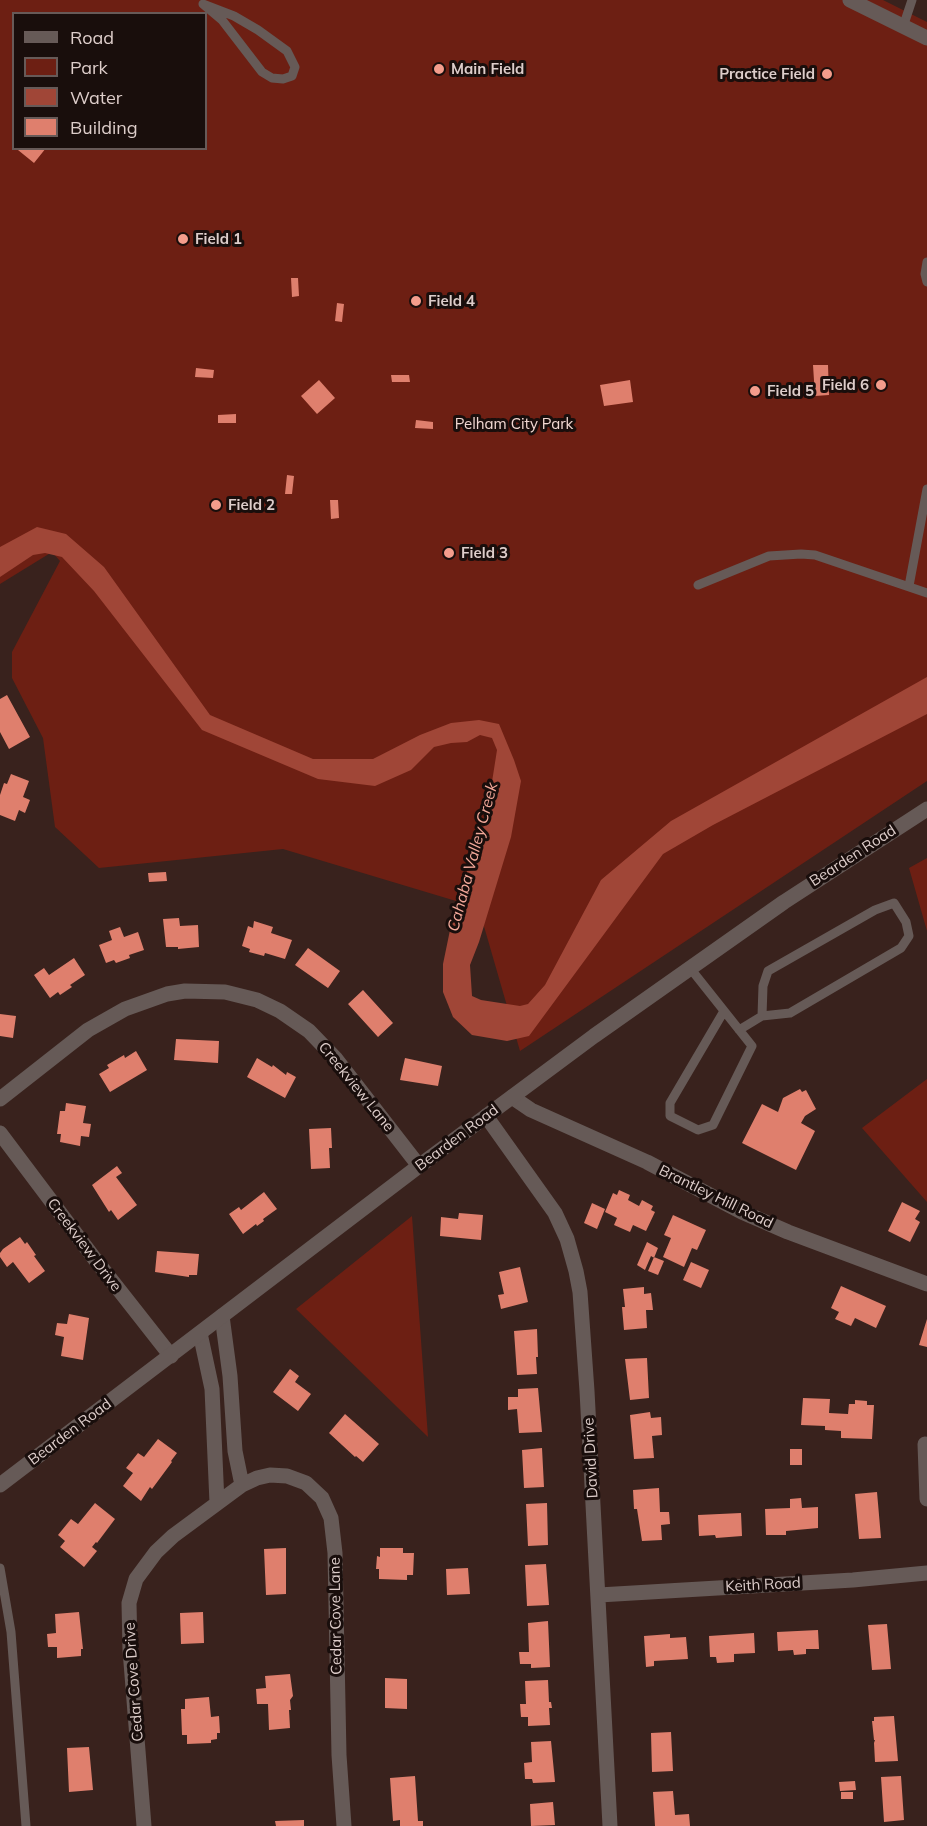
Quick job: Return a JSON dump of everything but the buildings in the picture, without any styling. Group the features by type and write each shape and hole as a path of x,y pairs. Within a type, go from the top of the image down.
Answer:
{"street":[{"path":"850,0 927,39"},
{"name":"Bearden Road","path":"0,1485 512,1097 793,895 927,809"},
{"name":"Creekview Lane","path":"0,1099 88,1030 125,1009 167,994 185,991 225,992 257,1000 280,1011 309,1032 336,1059 419,1166"},
{"name":"Brantley Hill Road","path":"512,1097 531,1110 647,1162 742,1212 788,1232 927,1284"},
{"name":"David Drive","path":"486,1116 555,1214 567,1239 580,1292 599,1595 610,1826"},
{"name":"Creekview Drive","path":"0,1133 171,1356"},
{"path":"222,1316 230,1376 235,1451 242,1485"},
{"path":"200,1333 212,1389 217,1503"},
{"path":"925,1444 927,1499"},
{"name":"Cedar Cove Lane","path":"242,1485 270,1475 297,1479 315,1490 327,1506 331,1518 335,1553 339,1755 344,1826"},
{"name":"Cedar Cove Drive","path":"144,1826 130,1650 129,1603 136,1579 156,1552 173,1536 242,1485"},
{"name":"Keith Road","path":"599,1595 853,1580 927,1573"}],"lane":[{"path":"903,27 912,0"},
{"path":"202,1 258,30 286,51 295,67 292,75 283,79 273,78 262,72 222,20 202,1"},
{"path":"927,262 925,274 927,282"},
{"path":"909,586 927,489"},
{"path":"698,585 769,556 801,554 815,555 927,593"},
{"path":"739,1030 762,1016 790,1013 901,948 909,936 906,922 894,903 876,910 768,971 763,986 762,1016"},
{"path":"690,968 752,1046 713,1125 698,1130 670,1116 669,1103 724,1011"},
{"path":"0,1568 11,1632 26,1826"}],"green space":[{"name":"Pelham City Park","path":"0,0 883,0 927,22 927,781 520,1051 468,871 456,901 283,849 99,868 55,827 43,738 12,678 12,652 60,561 52,552 0,584"},
{"path":"927,858 927,931 909,868"},
{"path":"927,1079 927,1202 862,1128"},
{"path":"412,1216 428,1437 296,1309"}],"water":[{"name":"Cahaba Valley Creek","path":"37,527 66,534 104,567 210,715 313,759 373,759 420,735 451,723 479,720 499,724 521,781 511,837 470,965 472,996 481,1000 520,1006 528,1004 545,985 601,880 671,821 927,677 927,714 713,825 663,854 529,1036 507,1041 472,1035 453,1017 443,992 443,964 456,901 486,820 497,750 492,738 480,735 467,742 434,747 411,770 375,786 318,779 202,730 94,591 62,557 45,553 33,555 0,577 0,547"}],"place":[{"name":"Main Field","path":"439,69"},
{"name":"Practice Field","path":"827,74"},
{"name":"Field 1","path":"183,239"},
{"name":"Field 4","path":"416,301"},
{"name":"Field 6","path":"881,385"},
{"name":"Field 5","path":"755,391"},
{"name":"Field 2","path":"216,505"},
{"name":"Field 3","path":"449,553"}]}
